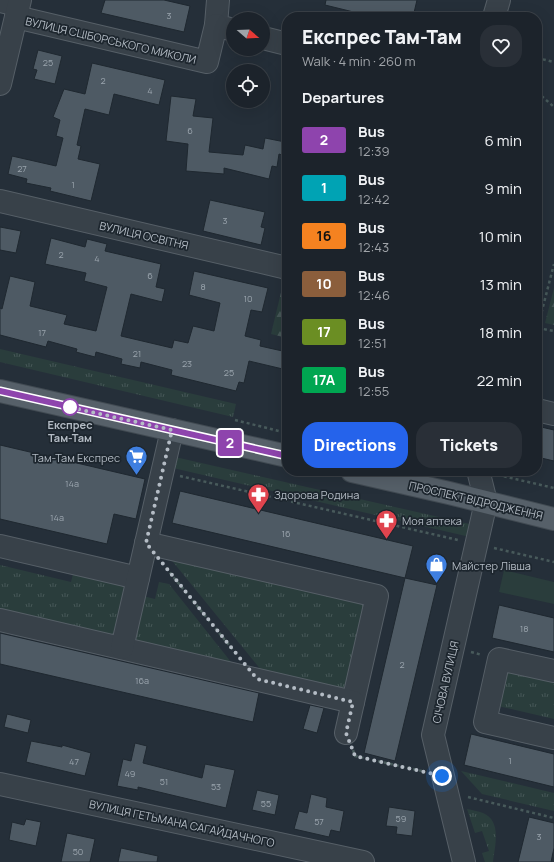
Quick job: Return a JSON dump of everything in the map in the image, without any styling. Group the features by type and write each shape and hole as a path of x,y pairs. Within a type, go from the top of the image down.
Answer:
{"main road":[{"path":"0,391 282,455"},
{"name":"ПРОСПЕКТ ВІДРОДЖЕННЯ","path":"374,476 554,519"}],"street":[{"path":"218,0 224,27"},
{"path":"495,12 499,0"},
{"path":"0,84 13,6"},
{"name":"ВУЛИЦЯ СЦІБОРСЬКОГО МИКОЛИ","path":"13,6 207,62 224,27"},
{"path":"270,40 282,43"},
{"name":"ВУЛИЦЯ ОСВІТНЯ","path":"0,201 282,267"},
{"path":"542,411 554,414"},
{"path":"122,648 172,430"},
{"path":"480,476 486,502"},
{"name":"СІЧОВА ВУЛИЦЯ","path":"464,862 433,735 486,502"},
{"path":"146,543 377,596 346,733"},
{"path":"0,546 138,578"},
{"path":"0,620 353,702"},
{"path":"554,671 499,659 484,722 554,738"},
{"name":"ВУЛИЦЯ ГЕТЬМАНА САГАЙДАЧНОГО","path":"0,784 363,862"}],"path":[{"path":"542,59 554,62"},
{"path":"542,96 554,107"},
{"path":"542,313 554,264"},
{"path":"542,330 554,331"},
{"path":"235,420 282,432"},
{"path":"162,472 554,562"},
{"path":"502,476 554,488"},
{"path":"166,568 257,679"},
{"path":"453,648 499,659"},
{"path":"346,733 355,756 554,818"}],"green space":[{"path":"282,288 282,337 271,334"},
{"path":"554,288 554,325 545,323"},
{"path":"0,349 236,404 233,417 0,362"},
{"path":"175,457 474,525 470,537 173,468"},
{"path":"169,557 367,603 347,690 262,671"},
{"path":"0,565 71,582 74,570 129,583 116,640 0,613"},
{"path":"504,570 554,582 554,604 499,592"},
{"path":"159,582 169,584 235,667 132,643 143,596 155,599"},
{"path":"508,668 554,680 554,719 498,706"},
{"path":"461,771 554,793 554,811 482,794"},
{"path":"467,809 483,813 493,822 496,842 493,862 485,862 482,853 489,851 482,831 475,833"}],"building":[{"path":"105,0 164,0 190,6 184,32 101,13"},
{"path":"326,0 417,0 414,12 354,12 325,5"},
{"path":"38,50 62,56 55,84 34,79 37,70 33,69"},
{"path":"92,63 165,80 159,105 114,94 109,115 85,109 77,145 81,146 78,159 100,164 91,201 50,191 51,188 26,183 27,179 8,174 12,156 56,166 63,138 56,136 60,120 53,117 64,89 85,94"},
{"path":"171,96 196,99 193,116 213,118 209,152 243,155 245,145 263,149 265,138 282,141 282,155 279,154 277,167 272,166 269,179 224,168 224,174 186,171 188,144 166,141"},
{"path":"210,200 265,212 261,227 265,228 261,245 203,231"},
{"path":"0,227 21,231 16,253 0,250"},
{"path":"51,238 85,247 87,239 107,244 105,251 161,264 156,287 165,289 162,302 131,294 121,336 172,348 174,340 188,343 193,326 214,331 220,303 189,295 194,271 268,288 262,312 251,310 245,336 261,340 260,346 282,351 282,369 249,361 244,383 239,382 236,391 171,375 172,370 141,362 140,368 121,364 122,359 96,352 95,357 76,352 77,349 48,341 46,347 0,335 0,308 2,309 10,276 35,282 30,306 67,315 64,324 96,331 107,287 84,281 86,273 45,264"},
{"path":"542,427 554,430 554,461 542,458"},
{"path":"0,445 145,479 136,519 114,514 107,544 0,519"},
{"path":"180,491 413,546 405,578 172,523"},
{"path":"405,578 437,585 395,761 364,753"},
{"path":"499,605 554,618 554,652 492,638"},
{"path":"0,633 259,693 253,722 0,664"},
{"path":"310,705 324,708 317,733 303,729"},
{"path":"7,714 31,720 28,733 4,727"},
{"path":"471,734 554,754 554,787 464,765"},
{"path":"31,741 62,747 62,745 91,753 85,776 26,762"},
{"path":"135,743 147,746 143,763 202,778 205,764 235,770 226,808 138,787 138,790 117,786 123,759 131,761"},
{"path":"257,790 279,795 275,815 252,810"},
{"path":"311,794 327,798 326,807 344,811 340,832 331,830 329,837 294,829 299,811 307,813"},
{"path":"389,807 415,811 412,836 396,834 397,827 386,826"},
{"path":"529,817 554,823 554,848 551,862 518,862"},
{"path":"26,819 41,822 36,846 9,840 12,822 24,825"},
{"path":"67,833 95,839 90,862 61,862"},
{"path":"121,848 158,856 157,862 118,862"}],"bus line":[{"name":"2","path":"0,391 282,455"}],"place":[{"name":"Експрес Там-Там","path":"70,407"},
{"name":"Там-Там Експрес","path":"136,476"},
{"name":"Здорова Родина","path":"258,514"},
{"name":"Моя аптека","path":"386,540"},
{"name":"Майстер Лівша","path":"437,584"}],"route":[{"path":"70,407 64,406 172,430 146,543 257,679 353,702 346,733 355,756 442,776"}]}
